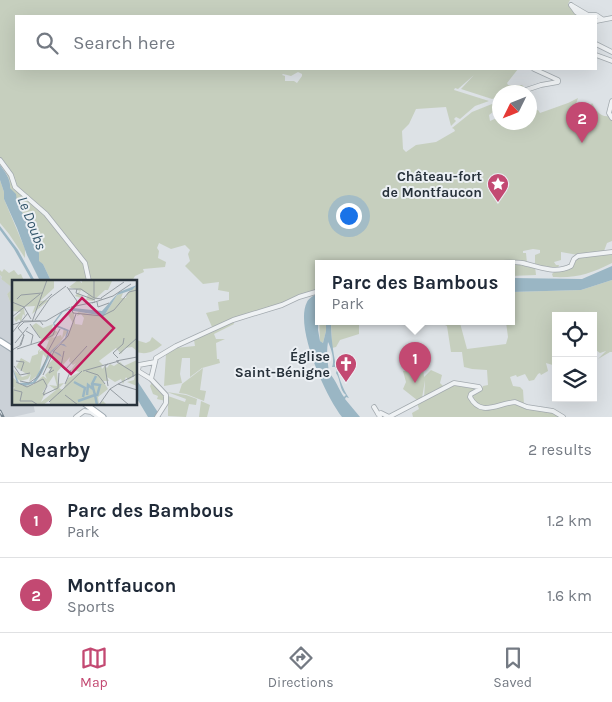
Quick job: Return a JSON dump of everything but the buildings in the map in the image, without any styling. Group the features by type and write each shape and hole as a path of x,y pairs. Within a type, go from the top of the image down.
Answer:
{"main road":[{"path":"0,340 12,349"},
{"path":"85,404 103,417"}],"street":[{"path":"571,5 573,0"},
{"path":"571,5 580,15"},
{"path":"571,5 588,15"},
{"path":"598,19 612,18"},
{"path":"597,44 612,52"},
{"path":"597,55 612,60"},
{"path":"536,70 558,80 558,82 537,86"},
{"path":"612,101 609,113 612,118"},
{"path":"0,160 11,175 15,187 39,207 86,264 89,280"},
{"path":"515,263 523,263 528,266 550,270 562,270 571,266 574,258 578,256 612,252"},
{"path":"158,417 166,403 166,396 163,390 151,379 138,371 138,363 156,360 176,346 233,320 282,305 315,292"},
{"path":"151,379 156,360"},
{"path":"374,407 379,415 381,413 389,417 454,383 479,386 480,389 471,394 470,397 476,408 482,412 489,413 515,402 530,408 553,411 564,417"},
{"path":"76,417 84,411 91,412 98,417"}],"shaded area":[{"path":"0,275 1,279 12,287 12,290 7,294 12,307 12,404 33,404 35,412 13,417 1,417"}],"green space":[{"path":"0,0 570,0 568,4 578,15 15,15 15,70 517,70 507,83 508,85 492,85 492,99 461,89 474,75 458,89 455,88 454,90 489,101 475,106 460,119 456,117 454,119 456,121 451,126 446,107 416,109 409,124 402,131 403,149 406,152 416,145 436,142 455,131 452,128 472,112 492,104 492,113 489,115 490,121 492,120 492,130 537,130 537,110 540,113 578,98 576,104 571,109 589,108 592,103 599,113 604,116 610,116 612,119 612,241 607,243 604,251 612,253 612,263 584,274 570,277 553,277 552,274 556,270 535,266 536,275 515,276 515,260 315,260 315,292 284,304 212,327 206,313 219,310 218,302 229,300 229,292 218,290 219,282 203,284 185,266 190,261 188,254 190,250 185,245 171,249 159,243 157,248 159,251 158,258 166,262 165,267 143,269 144,272 135,276 133,280 51,280 43,264 39,262 39,253 30,228 10,188 10,181 0,165","holes":["298,72 302,76 297,83 285,81 285,76 282,75 291,76","540,250 540,253 535,255 535,266 527,263 526,253 523,253 523,251","561,252 578,255 566,269 558,268 559,265 556,265 554,262 561,260"]},
{"path":"0,180 4,199 25,249 25,258 0,223"},
{"path":"4,269 9,273 14,270 18,275 21,274 24,280 12,280 12,287 1,279 0,270 2,272"},
{"path":"612,280 612,352 598,359 606,351 600,353 597,351 597,312 552,312 552,365 546,363 548,371 541,375 540,373 538,374 534,380 529,381 525,374 510,377 513,386 520,387 523,390 524,405 552,410 563,417 413,417 412,413 419,409 417,403 424,400 425,380 422,398 417,400 403,389 406,382 403,371 423,368 424,377 431,370 442,375 440,383 443,386 449,383 482,388 488,385 487,370 464,367 462,352 451,352 447,326 445,325 461,325 467,349 506,344 508,337 506,325 515,325 515,292 581,290"},
{"path":"12,289 12,307 7,294"},
{"path":"233,321 234,324 214,334 216,339 225,339 216,343 217,359 219,359 220,363 202,368 190,377 190,358 182,358 180,374 182,383 164,386 166,354 175,348 195,346 194,340"},
{"path":"319,325 326,325 323,343 320,341"},
{"path":"331,325 359,325 359,334 340,340 336,347 332,348"},
{"path":"152,337 162,345 150,352 138,352 138,341 146,343"},
{"path":"203,368 200,390 206,391 204,401 179,393 182,384"},
{"path":"152,382 164,395 166,401 157,399 158,396 153,394 150,386"},
{"path":"167,392 197,399 196,405 189,404 186,417 168,416 168,396 185,402 186,399"},
{"path":"201,401 210,405 207,417 199,417"}],"water":[{"path":"0,165 9,179 10,188 16,194 17,202 30,228 39,253 39,261 43,264 51,280 40,280 4,199 0,180"},
{"path":"0,226 18,250 34,280 31,280 14,249 0,230"},
{"path":"612,266 612,280 581,290 515,292 515,278 582,279"},
{"path":"315,295 315,325 318,325 320,341 323,343 326,325 331,325 335,361 344,390 349,398 346,397 345,399 360,417 342,417 320,378 308,344 305,328 304,313 307,302","holes":["328,342 333,358 332,367 335,367 337,370 336,373 341,388 346,395 344,397 329,373"]},
{"path":"138,382 161,417 148,417 138,400"}],"railway":[{"path":"0,411 3,417"}],"place":[{"name":"Montfaucon","path":"582,143"},
{"name":"Château-fort de Montfaucon","path":"498,203"},
{"name":"Église Saint-Bénigne","path":"346,383"},
{"name":"Parc des Bambous","path":"415,383"}],"water label":[{"name":"Le Doubs","path":"32,223"}]}
